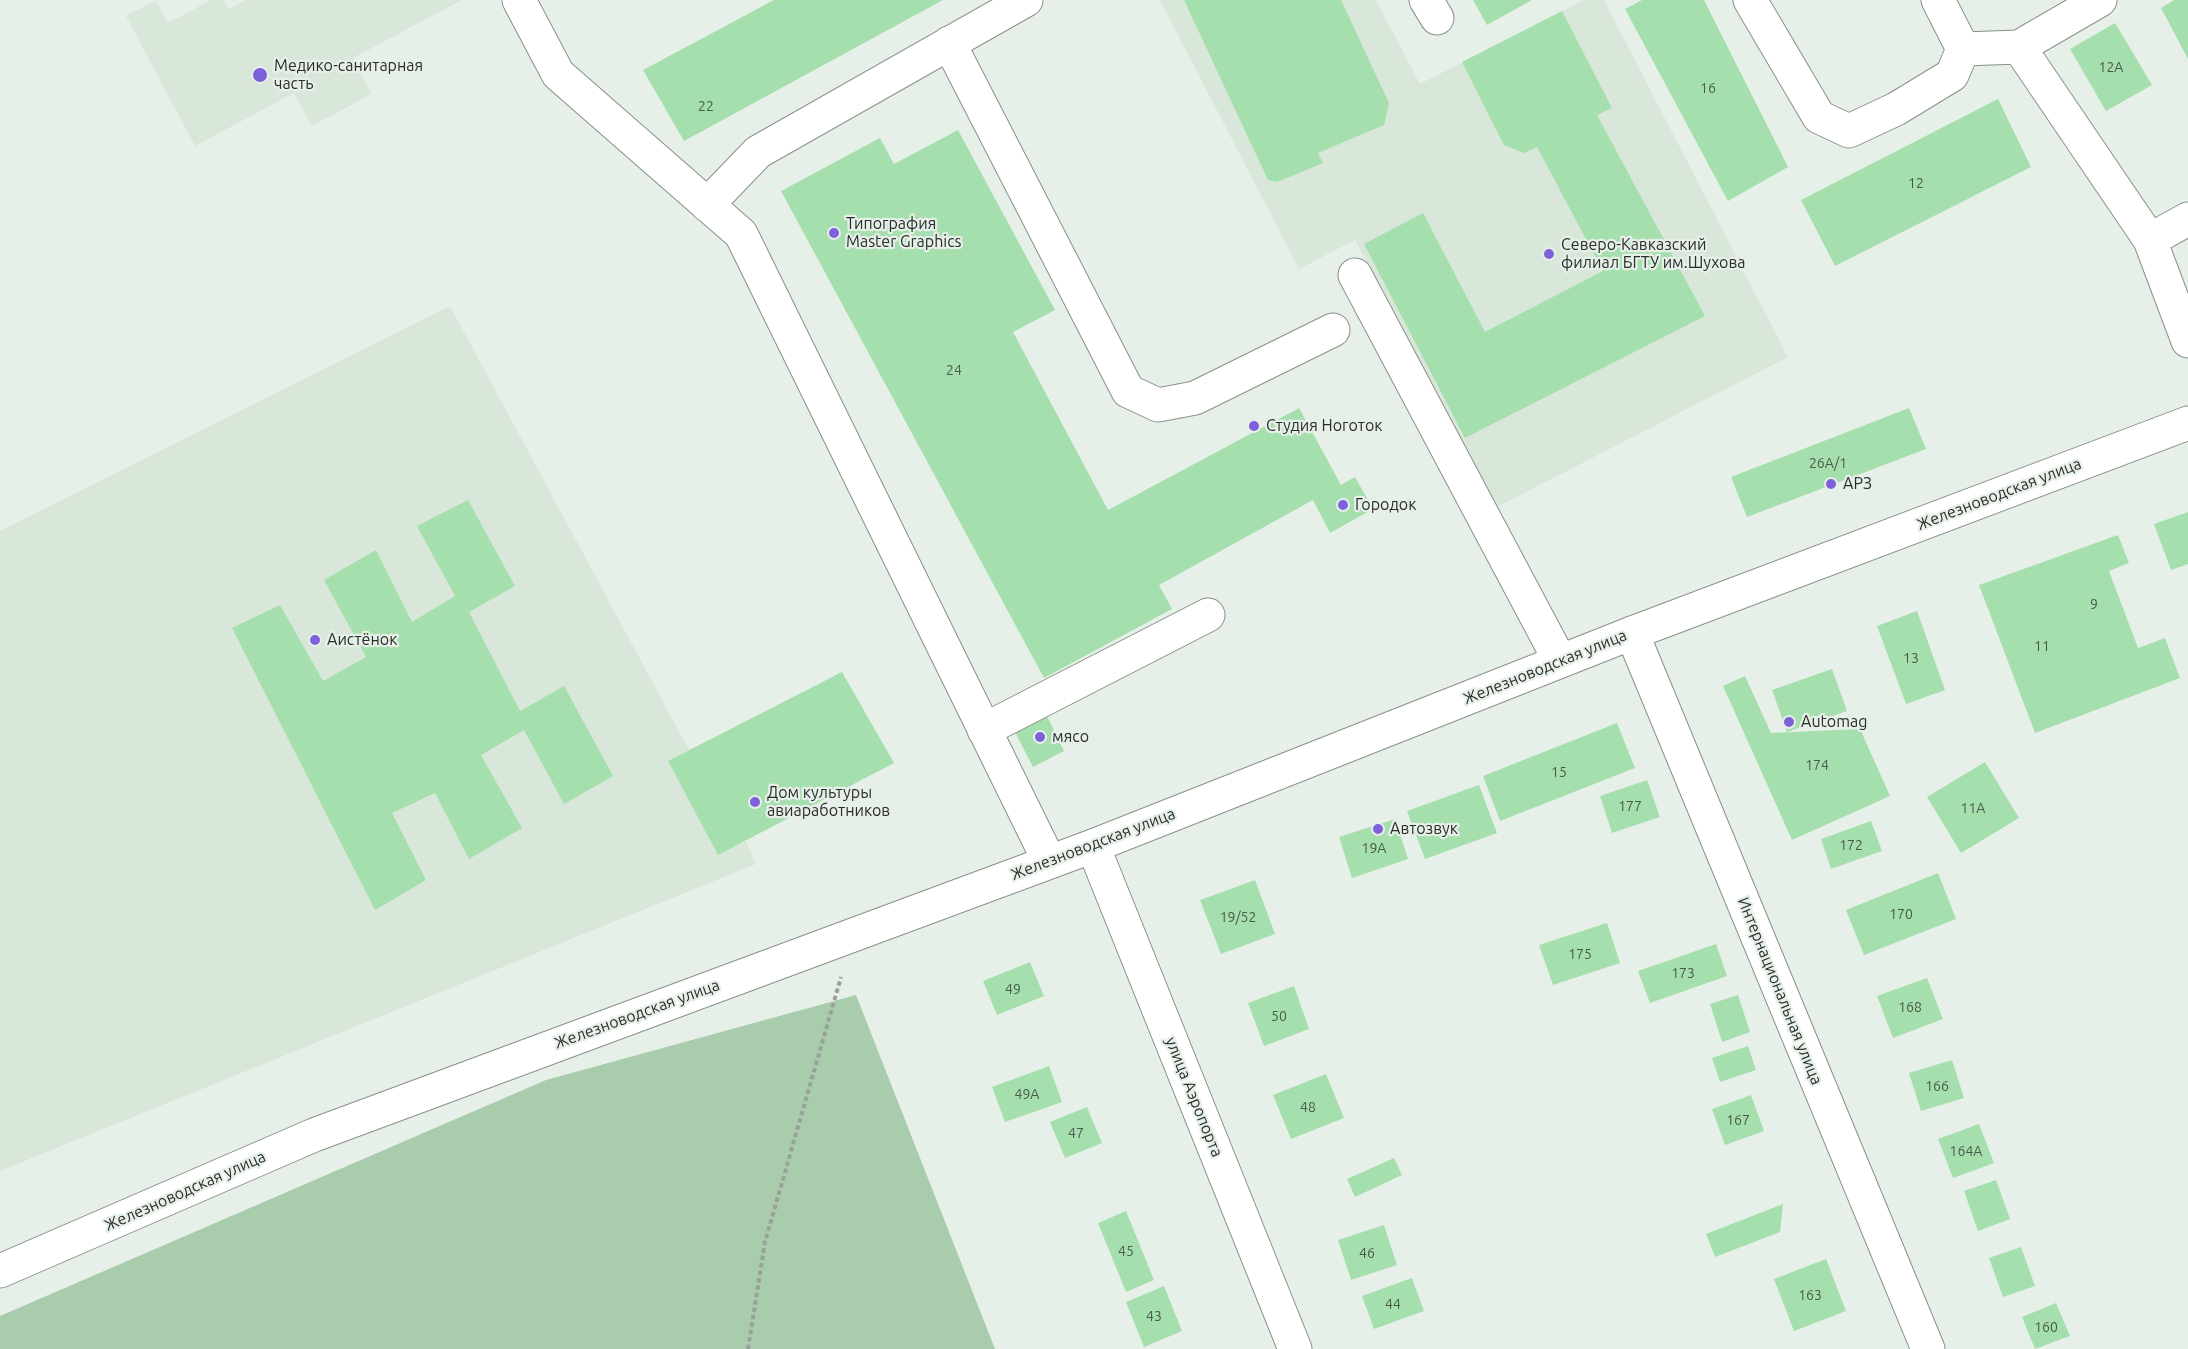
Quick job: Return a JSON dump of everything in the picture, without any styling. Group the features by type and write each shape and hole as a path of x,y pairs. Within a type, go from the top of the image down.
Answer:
{"street":[{"path":"519,0 558,74 741,234 1049,861"},
{"path":"707,205 758,152 1026,0"},
{"path":"1750,0 1819,117 1849,131 1896,109 1952,75 1963,49 1938,0"},
{"path":"1963,49 2019,47 2100,0"},
{"path":"949,43 1128,391 1158,405 1195,398 1333,330"},
{"path":"2019,47 2150,240 2188,341"},
{"path":"2150,240 2188,219"},
{"path":"1355,275 1560,661"},
{"name":"Железноводская улица","path":"0,1271 314,1135 1093,846 1632,633 2188,423"},
{"path":"984,730 1208,615"},
{"name":"Интернациональная улица","path":"1632,633 1928,1349"},
{"name":"улица Аэропорта","path":"1093,846 1295,1349"}],"path":[{"path":"748,1349 765,1242 842,971 858,932"}],"shaded area":[{"name":"Медико-санитарная часть","path":"156,0 168,23 211,0 224,0 229,9 245,0 462,0 353,58 372,94 312,126 294,93 195,146 126,16"},
{"name":"Северо-Кавказский филиал БГТУ им.Шухова","path":"1160,0 1376,0 1420,84 1584,0 1604,0 1788,357 1493,509 1355,240 1299,269"},
{"name":"Аистёнок","path":"450,306 689,750 668,761 718,854 746,841 756,864 0,1171 0,531"}],"green space":[{"path":"856,995 995,1349 0,1349 0,1316 546,1080"}],"building":[{"path":"774,0 943,0 684,141 643,70"},
{"path":"1184,0 1341,0 1389,103 1384,125 1318,153 1323,163 1277,182 1268,180"},
{"path":"1473,0 1532,0 1487,25"},
{"path":"1642,0 1704,0 1788,167 1728,201 1625,9"},
{"path":"2174,0 2188,0 2188,59 2161,8"},
{"path":"1562,11 1612,108 1597,115 1705,316 1465,438 1364,244 1423,213 1485,332 1603,271 1537,147 1524,153 1504,145 1462,62"},
{"path":"2115,23 2152,85 2106,111 2070,49"},
{"path":"1998,99 2031,167 1835,266 1801,200"},
{"path":"958,130 1055,310 1013,332 1108,510 1299,408 1341,485 1355,477 1373,509 1330,533 1313,500 1159,585 1172,609 1044,678 781,191 880,138 894,164"},
{"path":"1909,408 1926,449 1747,517 1731,477"},
{"path":"468,500 515,586 469,612 520,711 564,686 613,776 564,804 524,730 481,755 522,828 469,859 435,793 392,813 426,880 375,910 232,628 280,605 323,681 366,657 324,580 376,550 412,622 455,596 417,526"},
{"path":"2188,512 2188,564 2171,570 2154,524"},
{"path":"2118,535 2129,563 2109,571 2138,648 2165,638 2180,678 2035,733 1979,585"},
{"path":"1917,611 1945,690 1906,704 1877,626"},
{"path":"1832,669 1847,711 1787,732 1772,690"},
{"name":"Дом культуры авиаработников","path":"842,672 894,763 718,855 668,761"},
{"path":"1745,676 1771,733 1860,729 1890,796 1792,840 1723,686"},
{"path":"1046,714 1064,751 1033,767 1014,730"},
{"path":"1617,723 1635,768 1500,821 1483,776"},
{"path":"1985,762 2019,818 1961,853 1927,797"},
{"path":"1647,780 1660,817 1612,833 1600,796"},
{"path":"1479,785 1497,833 1425,859 1407,811"},
{"path":"1395,819 1408,859 1352,878 1339,837"},
{"path":"1871,821 1882,851 1831,869 1821,839"},
{"path":"1938,873 1956,919 1864,955 1846,910"},
{"path":"1255,880 1275,934 1221,954 1200,900"},
{"path":"1607,923 1620,963 1553,985 1539,945"},
{"path":"1716,944 1727,976 1650,1003 1638,971"},
{"path":"1030,962 1044,996 997,1015 983,981"},
{"path":"1927,978 1943,1019 1893,1038 1877,996"},
{"path":"1294,986 1309,1029 1264,1046 1248,1003"},
{"path":"1738,995 1750,1032 1722,1042 1710,1004"},
{"path":"1748,1046 1756,1070 1720,1082 1712,1058"},
{"path":"1952,1060 1964,1098 1921,1111 1909,1073"},
{"path":"1049,1066 1062,1102 1005,1122 992,1087"},
{"path":"1326,1074 1344,1118 1291,1139 1273,1095"},
{"path":"1751,1095 1764,1131 1725,1145 1712,1109"},
{"path":"1087,1107 1102,1143 1065,1158 1050,1122"},
{"path":"1979,1124 1994,1163 1953,1178 1938,1139"},
{"path":"1394,1158 1402,1175 1355,1197 1347,1179"},
{"path":"1996,1180 2010,1219 1978,1231 1964,1191"},
{"path":"1783,1204 1780,1232 1715,1257 1706,1234"},
{"path":"1126,1211 1154,1280 1126,1292 1098,1223"},
{"path":"1384,1225 1397,1265 1351,1280 1338,1240"},
{"path":"2021,1247 2035,1286 2003,1297 1989,1258"},
{"path":"1826,1259 1846,1311 1794,1331 1774,1279"},
{"path":"1412,1278 1424,1311 1374,1329 1362,1296"},
{"path":"1164,1286 1182,1331 1144,1347 1126,1302"},
{"path":"2056,1303 2070,1336 2035,1349 2022,1317"}],"place":[{"name":"Медико-санитарная часть","path":"260,75"},
{"name":"Типография Master Graphics","path":"834,233"},
{"name":"Северо-Кавказский филиал БГТУ им.Шухова","path":"1549,254"},
{"name":"Студия Ноготок","path":"1254,426"},
{"name":"АРЗ","path":"1831,484"},
{"name":"Городок","path":"1343,505"},
{"name":"Аистёнок","path":"315,640"},
{"name":"Automag","path":"1789,722"},
{"name":"мясо","path":"1040,737"},
{"name":"Дом культуры авиаработников","path":"755,802"},
{"name":"Автозвук","path":"1378,829"}]}
